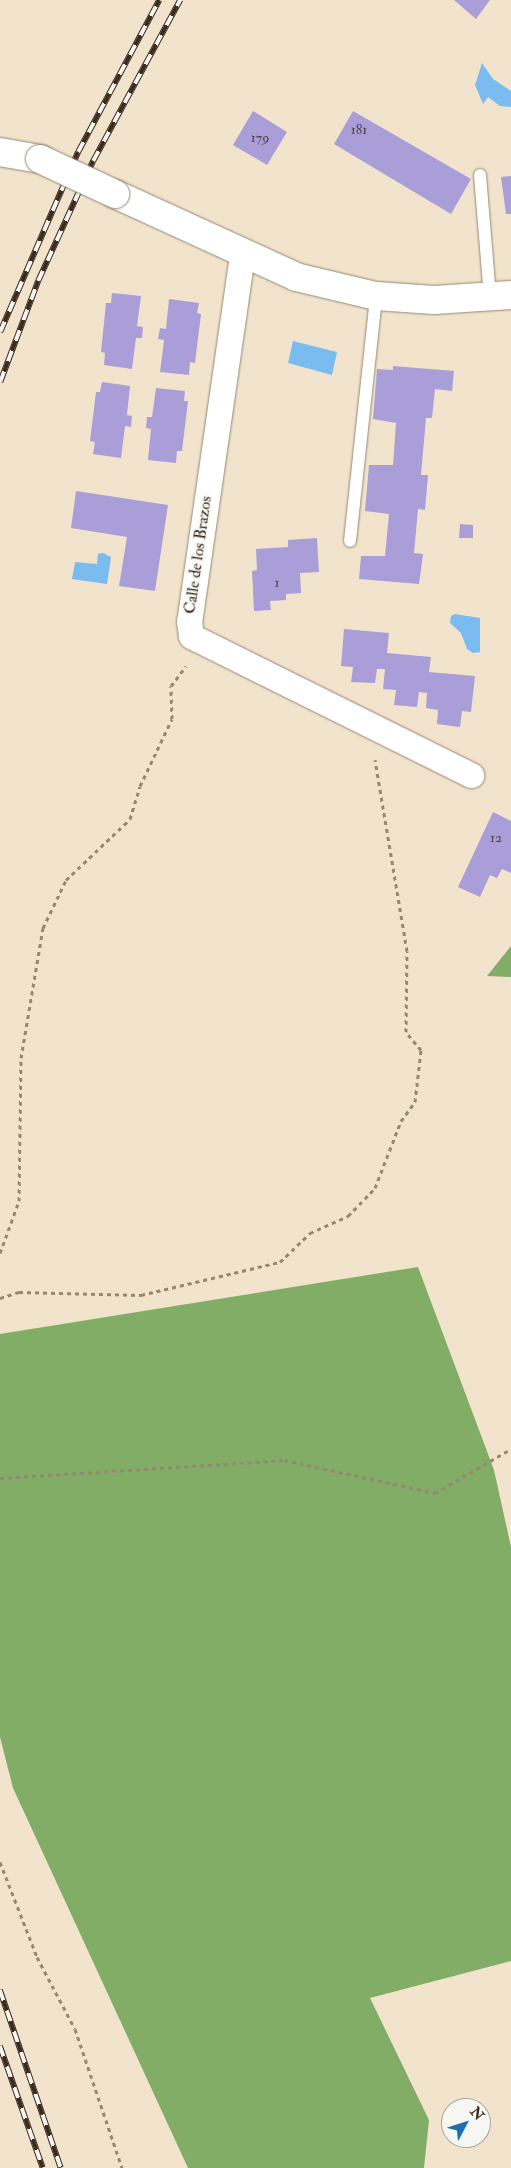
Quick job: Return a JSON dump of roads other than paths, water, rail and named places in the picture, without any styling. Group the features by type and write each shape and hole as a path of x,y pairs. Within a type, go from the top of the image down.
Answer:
{"main road":[{"path":"0,152 40,159 242,255 296,277 376,296 434,300 500,296"}],"street":[{"name":"Calle de los Brazos","path":"242,255 189,621 192,636 370,727 471,775"}],"lane":[{"path":"480,175 500,296"},
{"path":"350,541 376,296"}],"water":[{"path":"482,63 493,79 511,91 511,107 500,106 488,97 483,104 475,85"},
{"path":"293,341 337,352 332,375 288,363"},
{"path":"103,553 111,557 107,584 72,579 75,562 97,564 98,554"},
{"path":"455,614 480,618 480,652 473,653 467,649 461,633 450,623 451,616"}],"railway":[{"path":"0,332 78,152 159,0"},
{"path":"0,382 38,281 93,161 180,0"},
{"path":"0,1990 61,2168"},
{"path":"0,2046 43,2168"}]}
